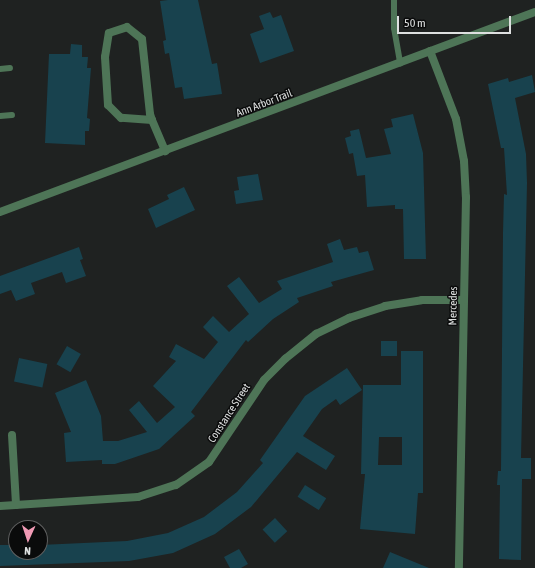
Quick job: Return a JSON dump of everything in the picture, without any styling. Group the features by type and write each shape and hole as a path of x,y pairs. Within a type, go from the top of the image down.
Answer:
{"street":[{"name":"Ann Arbor Trail","path":"0,212 535,12"},
{"path":"152,120 121,118 108,105 106,57 109,33 127,27 142,39 152,120 165,151"},
{"name":"Mercedes","path":"430,51 456,119 464,161 464,300 459,568"},
{"name":"Constance Street","path":"0,506 138,497 176,485 209,462 264,380 285,359 316,334 349,318 385,306 422,300 464,300"},
{"path":"12,435 16,505"}],"lane":[{"path":"394,0 394,28 400,63"},
{"path":"0,69 10,68"},
{"path":"0,116 12,114"}],"building":[{"path":"198,0 212,64 217,63 222,94 184,99 182,87 175,88 169,53 165,54 163,41 166,40 160,1"},
{"path":"270,12 273,18 281,15 294,51 260,63 250,34 264,29 259,16"},
{"path":"71,44 82,45 82,57 88,57 87,68 91,68 87,118 90,119 89,131 85,131 85,145 45,143 49,54 70,54"},
{"path":"532,75 535,92 515,98 526,154 527,183 521,458 531,458 531,479 522,479 521,560 499,559 500,485 497,485 498,471 501,471 503,233 504,194 507,195 504,148 501,148 488,84 508,78 509,82"},
{"path":"413,114 423,153 426,259 404,259 403,209 395,209 395,205 367,207 365,175 357,176 353,153 349,154 345,138 351,136 350,131 359,129 366,158 391,154 384,129 393,127 391,119"},
{"path":"258,174 263,200 236,204 234,191 239,190 237,177"},
{"path":"184,187 195,210 156,228 148,209 169,199 167,195"},
{"path":"340,239 344,250 357,247 359,253 368,251 374,270 331,282 333,286 297,298 299,302 273,319 248,342 246,340 191,412 195,416 159,449 115,464 102,464 102,460 66,462 64,433 71,432 55,393 86,380 101,416 103,441 118,441 147,432 129,410 139,401 157,423 175,407 153,386 176,361 169,357 176,344 204,359 218,342 203,327 213,316 229,332 249,314 227,286 239,277 259,303 282,289 277,281 333,262 327,244"},
{"path":"79,247 83,259 80,260 86,276 66,283 62,272 31,283 35,294 16,301 11,290 0,294 0,276"},
{"path":"381,341 397,341 397,356 381,356"},
{"path":"67,346 81,354 70,372 56,364"},
{"path":"401,351 423,351 423,493 418,493 415,534 360,529 365,474 361,474 363,385 401,385","holes":["379,437 402,437 402,465 378,465"]},
{"path":"19,358 47,364 42,388 14,381"},
{"path":"347,368 362,390 340,405 336,399 322,409 303,436 335,456 326,470 297,452 251,507 215,534 173,553 129,561 0,566 0,545 8,545 8,560 48,560 48,545 127,541 168,533 204,517 237,492 263,463 260,460 305,396"},
{"path":"305,485 326,498 319,510 298,497"},
{"path":"275,518 287,531 275,543 263,530"},
{"path":"239,549 248,564 241,568 230,568 224,557"},
{"path":"390,552 429,568 383,568"}]}
